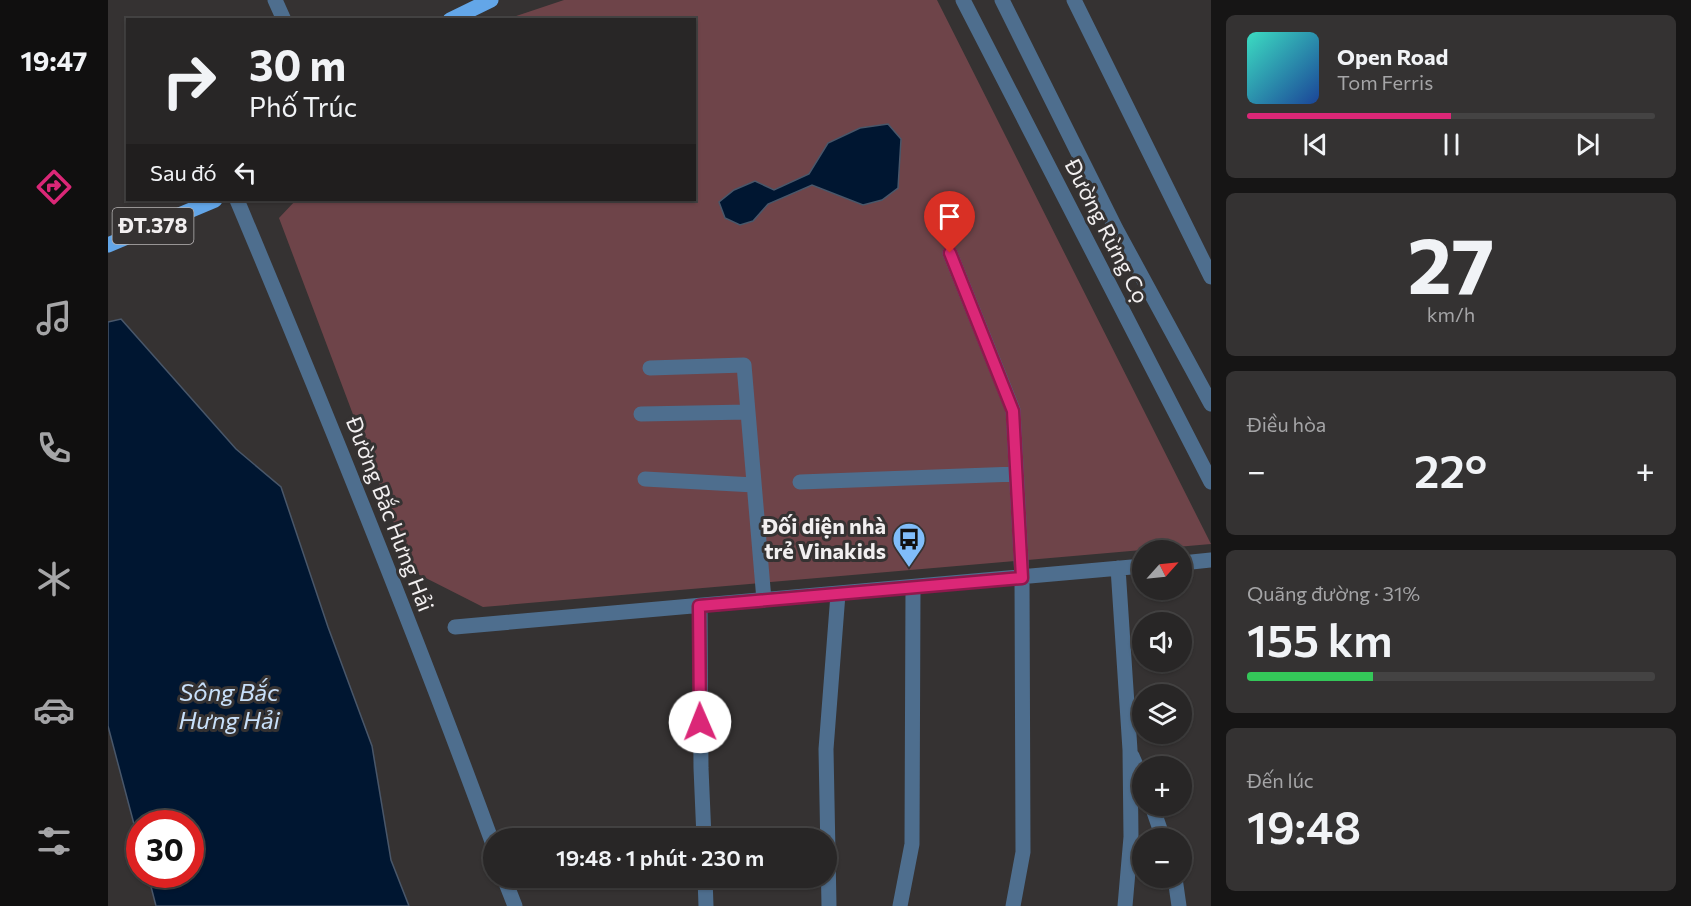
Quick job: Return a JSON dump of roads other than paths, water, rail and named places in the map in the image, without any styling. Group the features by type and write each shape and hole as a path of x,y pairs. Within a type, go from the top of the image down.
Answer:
{"main road":[{"path":"454,18 491,0"},
{"name":"ĐT.378","path":"108,245 213,201"}],"street":[{"path":"275,0 283,18"},
{"name":"Đường Rừng Cọ","path":"963,0 1211,482"},
{"name":"Đường Rừng Cọ","path":"1002,0 1116,229 1211,404"},
{"path":"1074,0 1211,277"},
{"name":"Đường Bắc Hưng Hải","path":"237,201 323,405 487,828"},
{"path":"950,253 1013,411 1022,578 1023,852 1013,906"},
{"path":"650,368 744,365 764,600"},
{"path":"641,414 748,412"},
{"path":"800,482 1016,474"},
{"path":"645,479 754,485"},
{"path":"1192,562 1211,560"},
{"path":"454,627 1132,567"},
{"path":"1118,568 1130,750 1131,837 1125,906"},
{"path":"900,906 912,844 913,588"},
{"path":"829,906 826,749 838,594"},
{"path":"699,606 704,828"},
{"path":"1130,750 1133,756"},
{"path":"508,888 515,906"},
{"path":"705,888 706,906"},
{"path":"1176,888 1179,906"}],"water":[{"path":"888,124 901,139 898,188 882,200 863,205 812,185 768,204 753,221 740,225 725,218 719,202 734,190 755,181 774,190 809,174 828,143 860,128"},
{"name":"Sông Bắc Hưng Hải","path":"121,319 236,449 281,487 328,627 372,746 391,860 409,906 156,906 151,888 204,888 204,810 130,810 108,726 108,322"}],"place":[{"name":"Đối diện nhà trẻ Vinakids","path":"909,568"}]}
